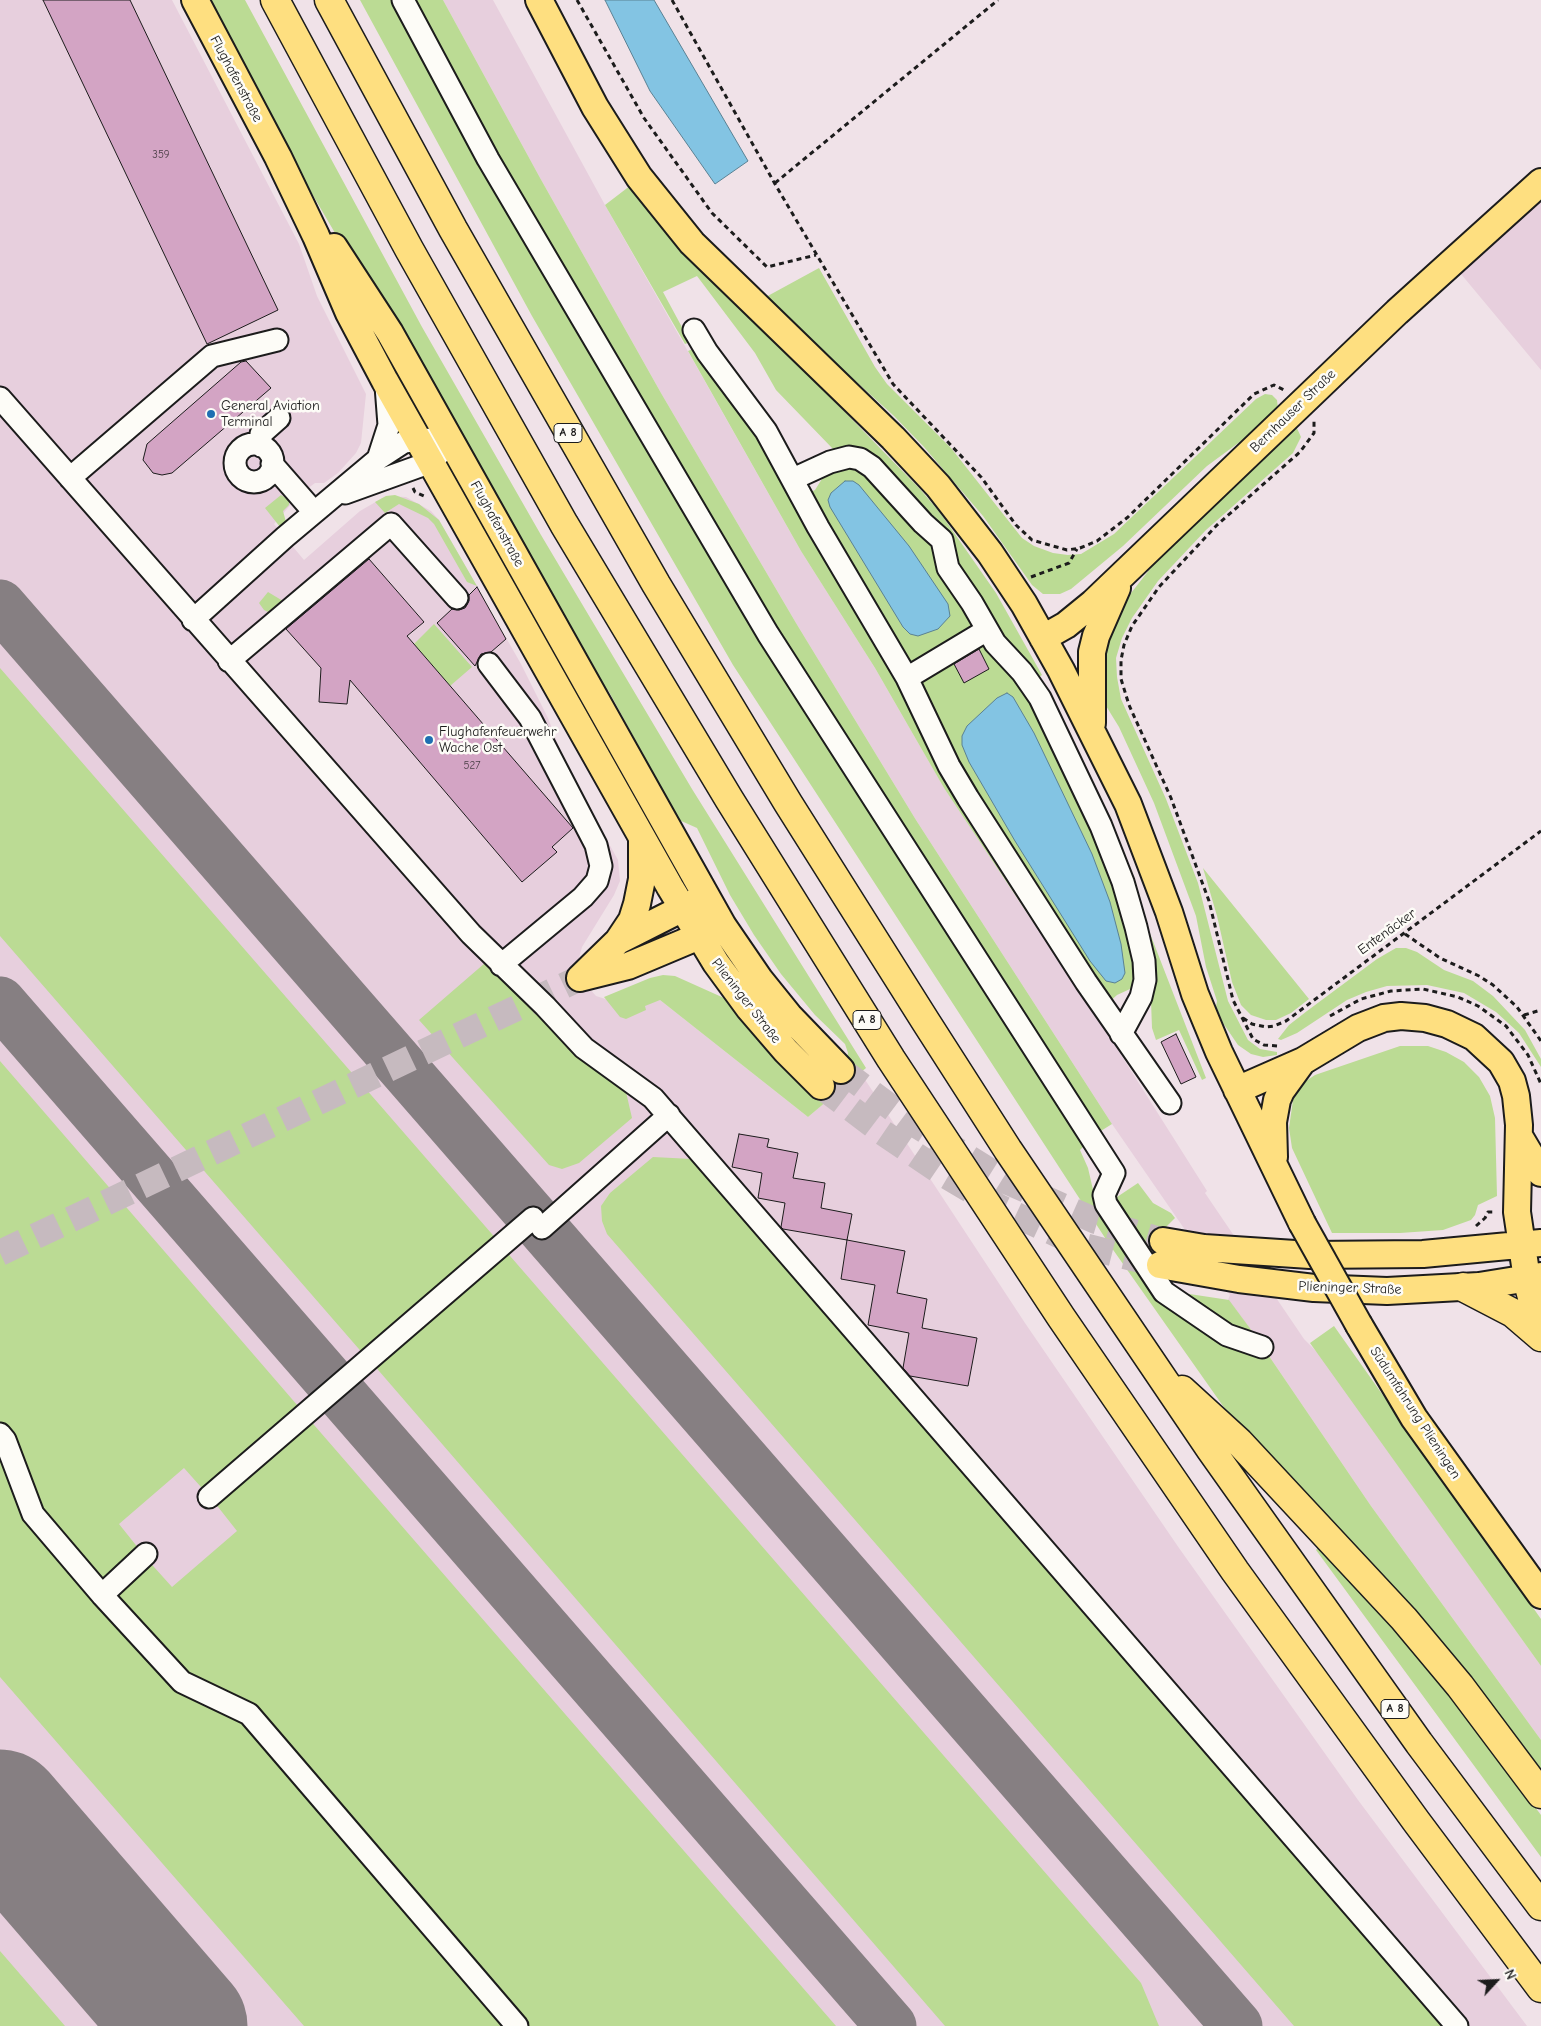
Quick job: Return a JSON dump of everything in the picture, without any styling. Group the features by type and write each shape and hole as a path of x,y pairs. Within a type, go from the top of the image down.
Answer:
{"highway":[{"name":"A 8","path":"275,0 409,249 564,524 729,799 871,1026 1045,1293 1235,1571 1416,1821 1541,1988"},
{"name":"A 8","path":"329,0 453,229 579,452 735,716 946,1054 1148,1359 1364,1667 1541,1906"},
{"path":"1534,1278 1541,1330"},
{"path":"1463,1287 1513,1313 1541,1337"},
{"path":"1148,1359 1239,1442 1365,1575 1460,1686 1541,1794"}],"main road":[{"name":"Flughafenstraße","path":"195,0 278,157 349,313 385,381 682,908"},
{"name":"Südumfahrung Plieningen","path":"539,0 595,107 639,177 692,243 893,438 938,486 1013,586 1043,638 1092,732 1138,826 1197,1000 1236,1090 1302,1223 1358,1325 1414,1418 1541,1595"},
{"name":"Flughafenstraße","path":"278,157 390,333 706,896"},
{"name":"Bernhauser Straße","path":"1043,638 1082,613 1396,312 1541,182"},
{"path":"1092,732 1092,652 1099,627 1124,574"},
{"path":"642,838 642,879 638,904 632,920 618,941 580,978 628,966 723,926"},
{"path":"618,941 706,896"},
{"name":"Plieninger Straße","path":"706,896 723,926 760,980 788,1016 841,1070"},
{"name":"Plieninger Straße","path":"682,908 699,937 763,1025 821,1086"},
{"path":"1236,1090 1303,1061 1352,1031 1384,1018 1413,1016 1447,1024 1479,1041 1505,1067 1516,1096 1519,1118 1517,1212 1531,1244 1534,1278"},
{"path":"1275,1168 1273,1122 1277,1100 1281,1091 1303,1061"},
{"path":"1519,1136 1541,1173"},
{"name":"Plieninger Straße","path":"1531,1244 1423,1254 1310,1255 1204,1248 1161,1253 1239,1279 1314,1288 1387,1291 1463,1287 1534,1278"}],"lane":[{"path":"403,0 488,159 768,634 1114,1174 1104,1200 1155,1281 1167,1294 1191,1308 1227,1335 1262,1347"},
{"path":"694,330 707,352 760,422 907,678 949,766 968,798 1086,982 1170,1103"},
{"path":"70,478 212,356 277,340"},
{"path":"378,458 389,425 385,381"},
{"path":"0,398 193,620 501,965 545,1006 584,1048 653,1098 669,1115 1457,2026"},
{"path":"261,446 261,434 279,418"},
{"path":"193,620 314,512 378,458 400,444 418,439 450,440"},
{"path":"335,496 431,462 436,459 450,440"},
{"path":"272,464 268,474 259,481 248,481 239,474 235,464 238,452 248,445 261,446 270,453 272,464 314,512"},
{"path":"793,479 835,460 857,458 872,467 923,523 942,540 948,568 972,602 997,646 1028,680 1046,709 1090,802 1130,904 1144,961 1145,980 1141,997 1122,1034"},
{"path":"942,540 966,521"},
{"path":"230,661 392,524 457,598"},
{"path":"907,678 987,630"},
{"path":"489,664 530,718 596,845 601,866 597,881 583,897 501,965"},
{"path":"209,1498 669,1115"},
{"path":"0,1434 5,1440 33,1514 102,1595 182,1682 249,1714 517,2026"},
{"path":"102,1595 146,1554"}],"path":[{"path":"577,0 644,118 712,213 767,267 816,255"},
{"path":"672,0 774,184 893,384 981,477 1020,529 1040,543 1062,549 1077,549 1098,541 1117,527 1257,391 1276,385 1300,404"},
{"path":"774,184 998,0"},
{"name":"Entenäcker","path":"1300,404 1316,424 1309,443 1290,462 1217,525 1168,577 1132,626 1120,660 1124,692 1192,851 1213,917 1229,987 1241,1016 1248,1022 1260,1026 1270,1027 1283,1023 1406,934 1541,831"},
{"path":"1013,586 1067,564 1074,558 1077,549"},
{"path":"1406,934 1440,958 1486,980 1507,997 1524,1015 1541,1040"},
{"path":"1524,1015 1541,1010"}],"shaded area":[{"path":"0,0 172,0 299,244 317,296 366,394 361,443 356,453 338,473 324,483 315,483 299,495 274,524 304,560 360,511 386,496 406,497 431,511 439,520 521,664 548,718 567,768 618,860 620,881 614,895 582,947 579,958 580,978 596,996 615,1002 660,1000 808,1117 860,1072 1025,1323 1179,1548 1358,1800 1527,2026 0,2026"},
{"path":"443,0 493,0 605,205 801,551 875,668 944,788 1109,1036 1207,1191 1205,1193 1304,1339 1320,1355 1541,1666 1541,1740 1371,1506 1252,1331 1228,1300 1230,1295 1112,1124 916,820 796,623 661,393"},
{"path":"1541,196 1541,370 1456,268"}],"green space":[{"path":"207,0 245,0 422,327 541,535 692,789 866,1068 808,1117 660,1000 645,1006 646,1010 626,1019 620,1017 604,997 650,978 663,975 675,976 724,998 777,1062 806,1091 821,1088 831,1082 846,1064 848,1053 845,1044 815,1015 781,974 754,935 730,895 697,828 679,820 608,690 603,691 304,180"},
{"path":"360,0 443,0 661,393 796,623 916,820 1112,1124 1096,1134 1080,1150 1088,1168 1094,1194 1102,1207 1138,1183 1153,1203 1171,1213 1175,1218 1159,1234 1152,1261 1154,1272 1183,1293 1229,1300 1371,1506 1541,1740 1541,1776 1223,1406 1109,1244 733,665 532,316"},
{"path":"635,182 755,320 920,489 941,514 996,593 1042,675 1024,688 1144,918 1206,1078 1202,1080 1179,1030 1156,1040 1152,1028 1151,1001 1130,989 1117,995 1095,1015 944,788 875,668 801,551 688,351 695,348 745,411 795,499 815,490 825,474 837,466 833,449 776,390 755,353 697,276 663,292 690,342 685,344 605,205"},
{"path":"819,268 875,367 887,384 951,448 1022,538 1034,546 1053,553 1081,554 1114,534 1256,399 1265,394 1272,395 1277,400 1278,409 1260,427 1207,466 1123,546 1071,589 1060,594 1043,594 1032,585 983,516 924,447 894,416 764,298"},
{"path":"1296,426 1301,437 1293,453 1206,530 1158,581 1132,618 1122,638 1116,658 1121,699 1166,799 1198,883 1228,1001 1248,1040 1260,1049 1277,1052 1277,1055 1263,1057 1251,1054 1238,1045 1223,1023 1216,1007 1217,1001 1206,967 1196,916 1154,803 1119,727 1103,701 1098,664 1124,602 1157,560 1292,427"},
{"path":"281,495 289,500 289,505 283,511 286,522 280,527 265,508"},
{"path":"395,495 419,504 439,520 477,586 467,582 434,524 428,518 399,504 385,513 375,502 386,496"},
{"path":"268,592 283,601 268,612 259,603"},
{"path":"434,624 472,667 450,686 414,644"},
{"path":"0,668 498,1241 365,1356 0,936"},
{"path":"1203,868 1309,999 1291,1013 1276,1020 1266,1020 1251,1015 1241,1005 1232,982 1217,916"},
{"path":"1396,948 1406,948 1417,952 1444,970 1473,981 1493,996 1525,1030 1541,1059 1541,1067 1519,1033 1496,1012 1464,993 1427,985 1387,986 1366,992 1347,1000 1297,1033 1281,1040 1278,1039 1289,1025 1307,1011 1377,959"},
{"path":"485,963 536,1007 574,1050 626,1092 632,1118 579,1163 562,1169 549,1165 419,1020"},
{"path":"1400,1046 1428,1046 1446,1052 1464,1062 1479,1077 1490,1096 1495,1118 1497,1196 1478,1205 1475,1215 1471,1220 1443,1230 1400,1233 1332,1233 1292,1148 1289,1128 1293,1100 1303,1083 1315,1075"},
{"path":"0,1061 304,1413 209,1496 184,1468 119,1524 143,1554 102,1590 39,1512 0,1424"},
{"path":"653,1157 692,1159 1447,2026 1294,2026 607,1234 602,1221 601,1206 610,1193"},
{"path":"504,1249 1141,1983 1159,2026 945,2026 373,1364"},
{"path":"1334,1326 1541,1619 1541,1666 1310,1343"},
{"path":"308,1418 836,2026 526,2026 252,1710 184,1676 107,1593 145,1557 172,1587 237,1531 211,1498"},
{"path":"0,1444 27,1519 178,1687 246,1718 512,2026 304,2026 0,1677"},
{"path":"1323,1542 1420,1649 1541,1815 1541,1857 1316,1550"},
{"path":"0,1951 65,2026 0,2026"}],"water":[{"path":"605,0 654,0 748,161 715,184 650,91"},
{"path":"845,481 853,481 859,485 909,546 948,604 950,616 938,629 918,636 910,634 903,627 830,507 828,500 831,493"},
{"path":"1007,693 1013,697 1034,733 1092,854 1110,902 1121,944 1125,973 1122,979 1115,983 1106,981 1090,961 1015,841 969,762 962,745 962,736 967,726 997,698"}],"building":[{"path":"43,0 130,0 278,310 207,344"},
{"name":"General Aviation Terminal","path":"246,361 271,388 172,473 162,475 153,473 143,460 147,444 241,362"},
{"path":"369,559 424,622 407,636 573,828 552,847 557,852 522,882 350,680 347,704 319,702 321,668 286,629"},
{"path":"477,587 506,639 491,652 481,654 475,666 437,623 452,609 459,610 465,608 469,601 469,595"},
{"path":"979,649 989,669 964,683 954,664"},
{"path":"1176,1034 1196,1077 1181,1084 1161,1042"},
{"path":"739,1134 769,1139 767,1147 798,1153 793,1178 825,1183 821,1208 852,1214 847,1240 783,1229 781,1227 785,1203 758,1198 762,1173 732,1167"},
{"path":"847,1240 905,1251 897,1293 927,1299 922,1328 977,1338 968,1386 910,1376 903,1368 909,1333 868,1325 875,1285 841,1279"}],"taxiway":[{"path":"0,605 1237,2026"},
{"path":"0,1002 891,2026"}],"runway":[{"path":"0,1814 183,2026"}],"tunnel":[{"path":"0,1253 580,978"},
{"path":"841,1070 908,1120 1006,1181 1096,1221 1163,1241"},
{"path":"821,1086 882,1132 945,1175 999,1207 1080,1245 1160,1265"}],"place":[{"name":"General Aviation Terminal","path":"211,414"},
{"name":"Flughafenfeuerwehr Wache Ost","path":"429,740"}]}
